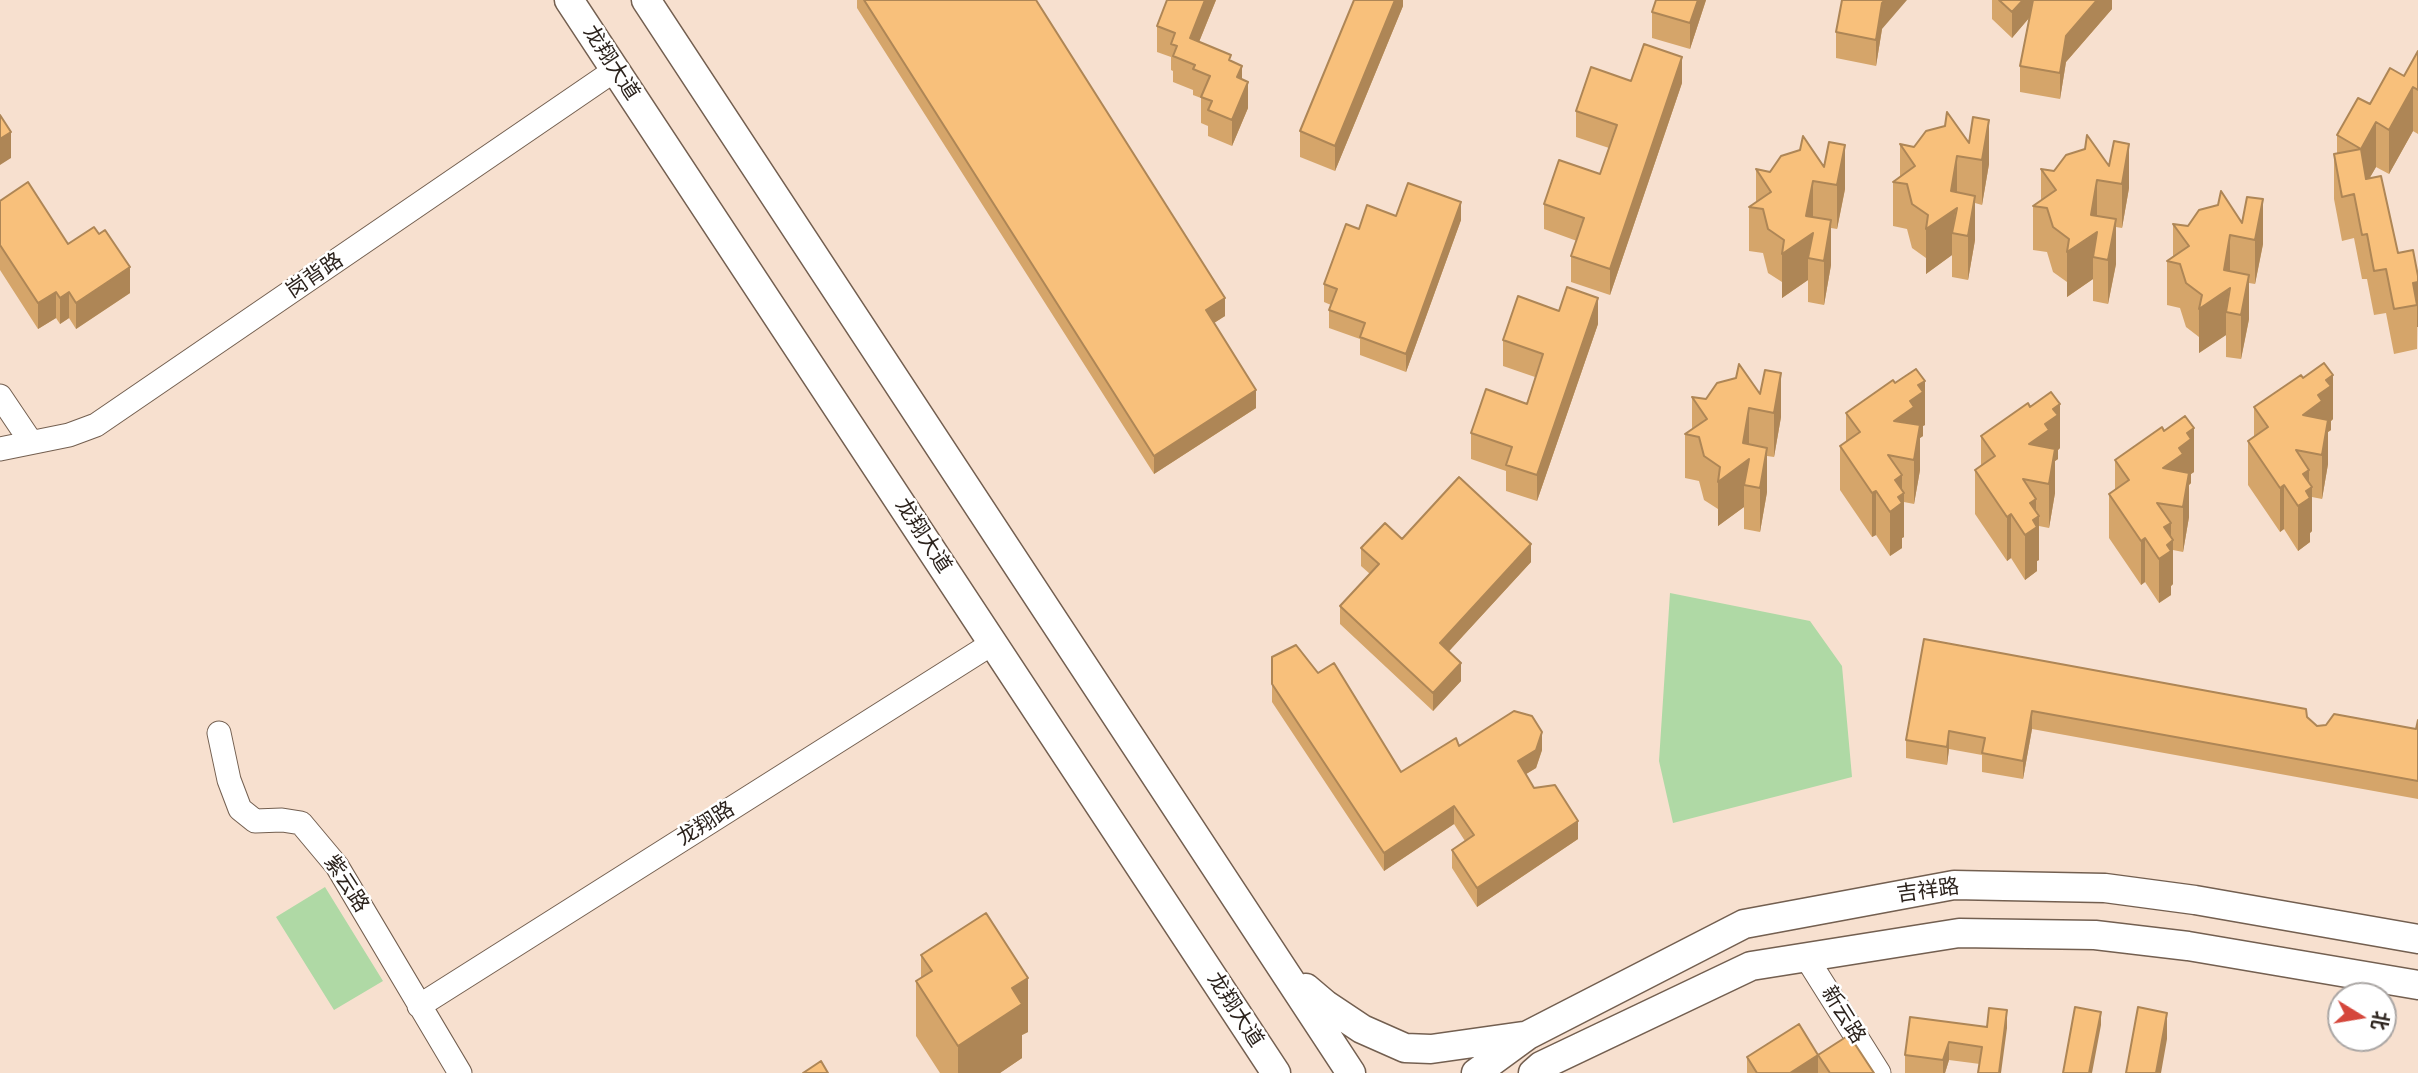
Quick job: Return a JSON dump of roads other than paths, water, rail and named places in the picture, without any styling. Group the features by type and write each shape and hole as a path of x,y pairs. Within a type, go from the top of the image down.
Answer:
{"main road":[{"name":"龙翔大道","path":"569,0 1276,1073"},
{"path":"646,0 1351,1073"},
{"name":"吉祥路","path":"1476,1073 1528,1035 1744,924 1954,885 2105,888 2195,900 2418,939"},
{"path":"1536,1071 1751,966 1959,933 2095,934 2188,946 2418,985"},
{"path":"1281,965 1326,1005 1362,1030 1405,1048 1431,1049 1528,1035"},
{"path":"1227,998 1244,1026 1257,1056 1260,1073"}],"street":[{"name":"岗背路","path":"0,449 69,435 96,425 615,70"},
{"path":"0,396 31,442"},
{"name":"龙翔路","path":"419,1006 993,643"},
{"name":"紫云路","path":"219,733 229,780 240,809 255,821 282,820 301,823 337,866 460,1073"},
{"name":"新云路","path":"1806,957 1879,1073"}]}
